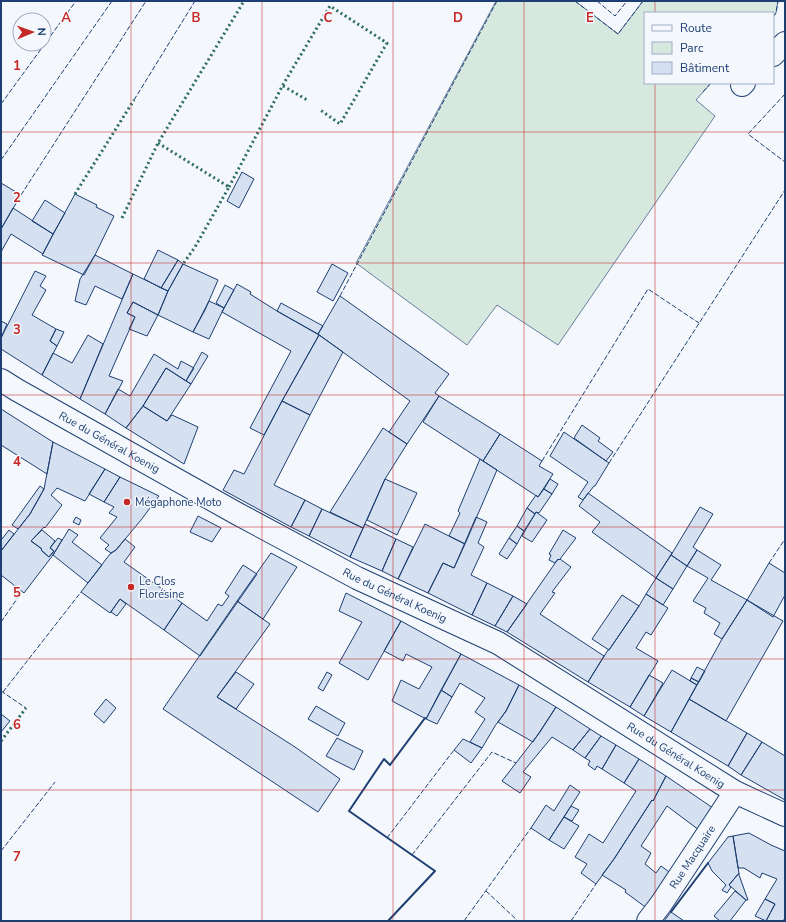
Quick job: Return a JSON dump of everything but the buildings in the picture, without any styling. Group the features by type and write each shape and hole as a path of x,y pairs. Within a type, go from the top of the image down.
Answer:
{"street":[{"path":"774,54 785,43"},
{"name":"Rue du Général Koenig","path":"1,380 236,513 357,578 498,643 735,792 785,815"},
{"name":"Rue Macquaire","path":"648,921 661,904 735,792"}],"green space":[{"path":"496,1 575,1 618,34 643,1 778,1 776,13 774,16 774,12 644,12 644,84 710,84 696,100 715,116 558,345 497,305 467,345 356,263"}],"hedge":[{"path":"122,218 158,143 244,1"},
{"path":"229,187 284,83 330,6 387,43 340,124 319,109"},
{"path":"283,86 309,101"},
{"path":"75,194 134,100"},
{"path":"158,143 229,187 195,247 183,264"},
{"path":"1,741 26,708"}],"fence":[{"path":"1,104 76,1"},
{"path":"1,160 112,1"},
{"path":"21,195 146,1"},
{"path":"134,100 195,1"},
{"path":"340,296 497,1"},
{"path":"575,1 618,34 643,1"},
{"path":"597,1 615,16 627,1"},
{"path":"774,16 776,13 778,1"},
{"path":"703,92 710,84"},
{"path":"785,94 748,134 785,162"},
{"path":"609,463 785,190"},
{"path":"542,461 648,289 699,323"},
{"path":"769,563 785,539"},
{"path":"3,692 81,592"},
{"path":"1,622 19,596"},
{"path":"1,691 26,708"},
{"path":"387,838 454,750"},
{"path":"412,855 492,752 516,763"},
{"path":"1,851 55,782"},
{"path":"464,921 531,828"},
{"path":"571,921 596,884"},
{"path":"486,891 518,921"}],"wall":[{"path":"388,921 435,871 349,811 384,759 390,765 425,718"},
{"path":"671,912 708,863"}],"place":[{"name":"Mégaphone Moto","path":"127,502"},
{"name":"Le Clos Florésine","path":"131,587"}]}
